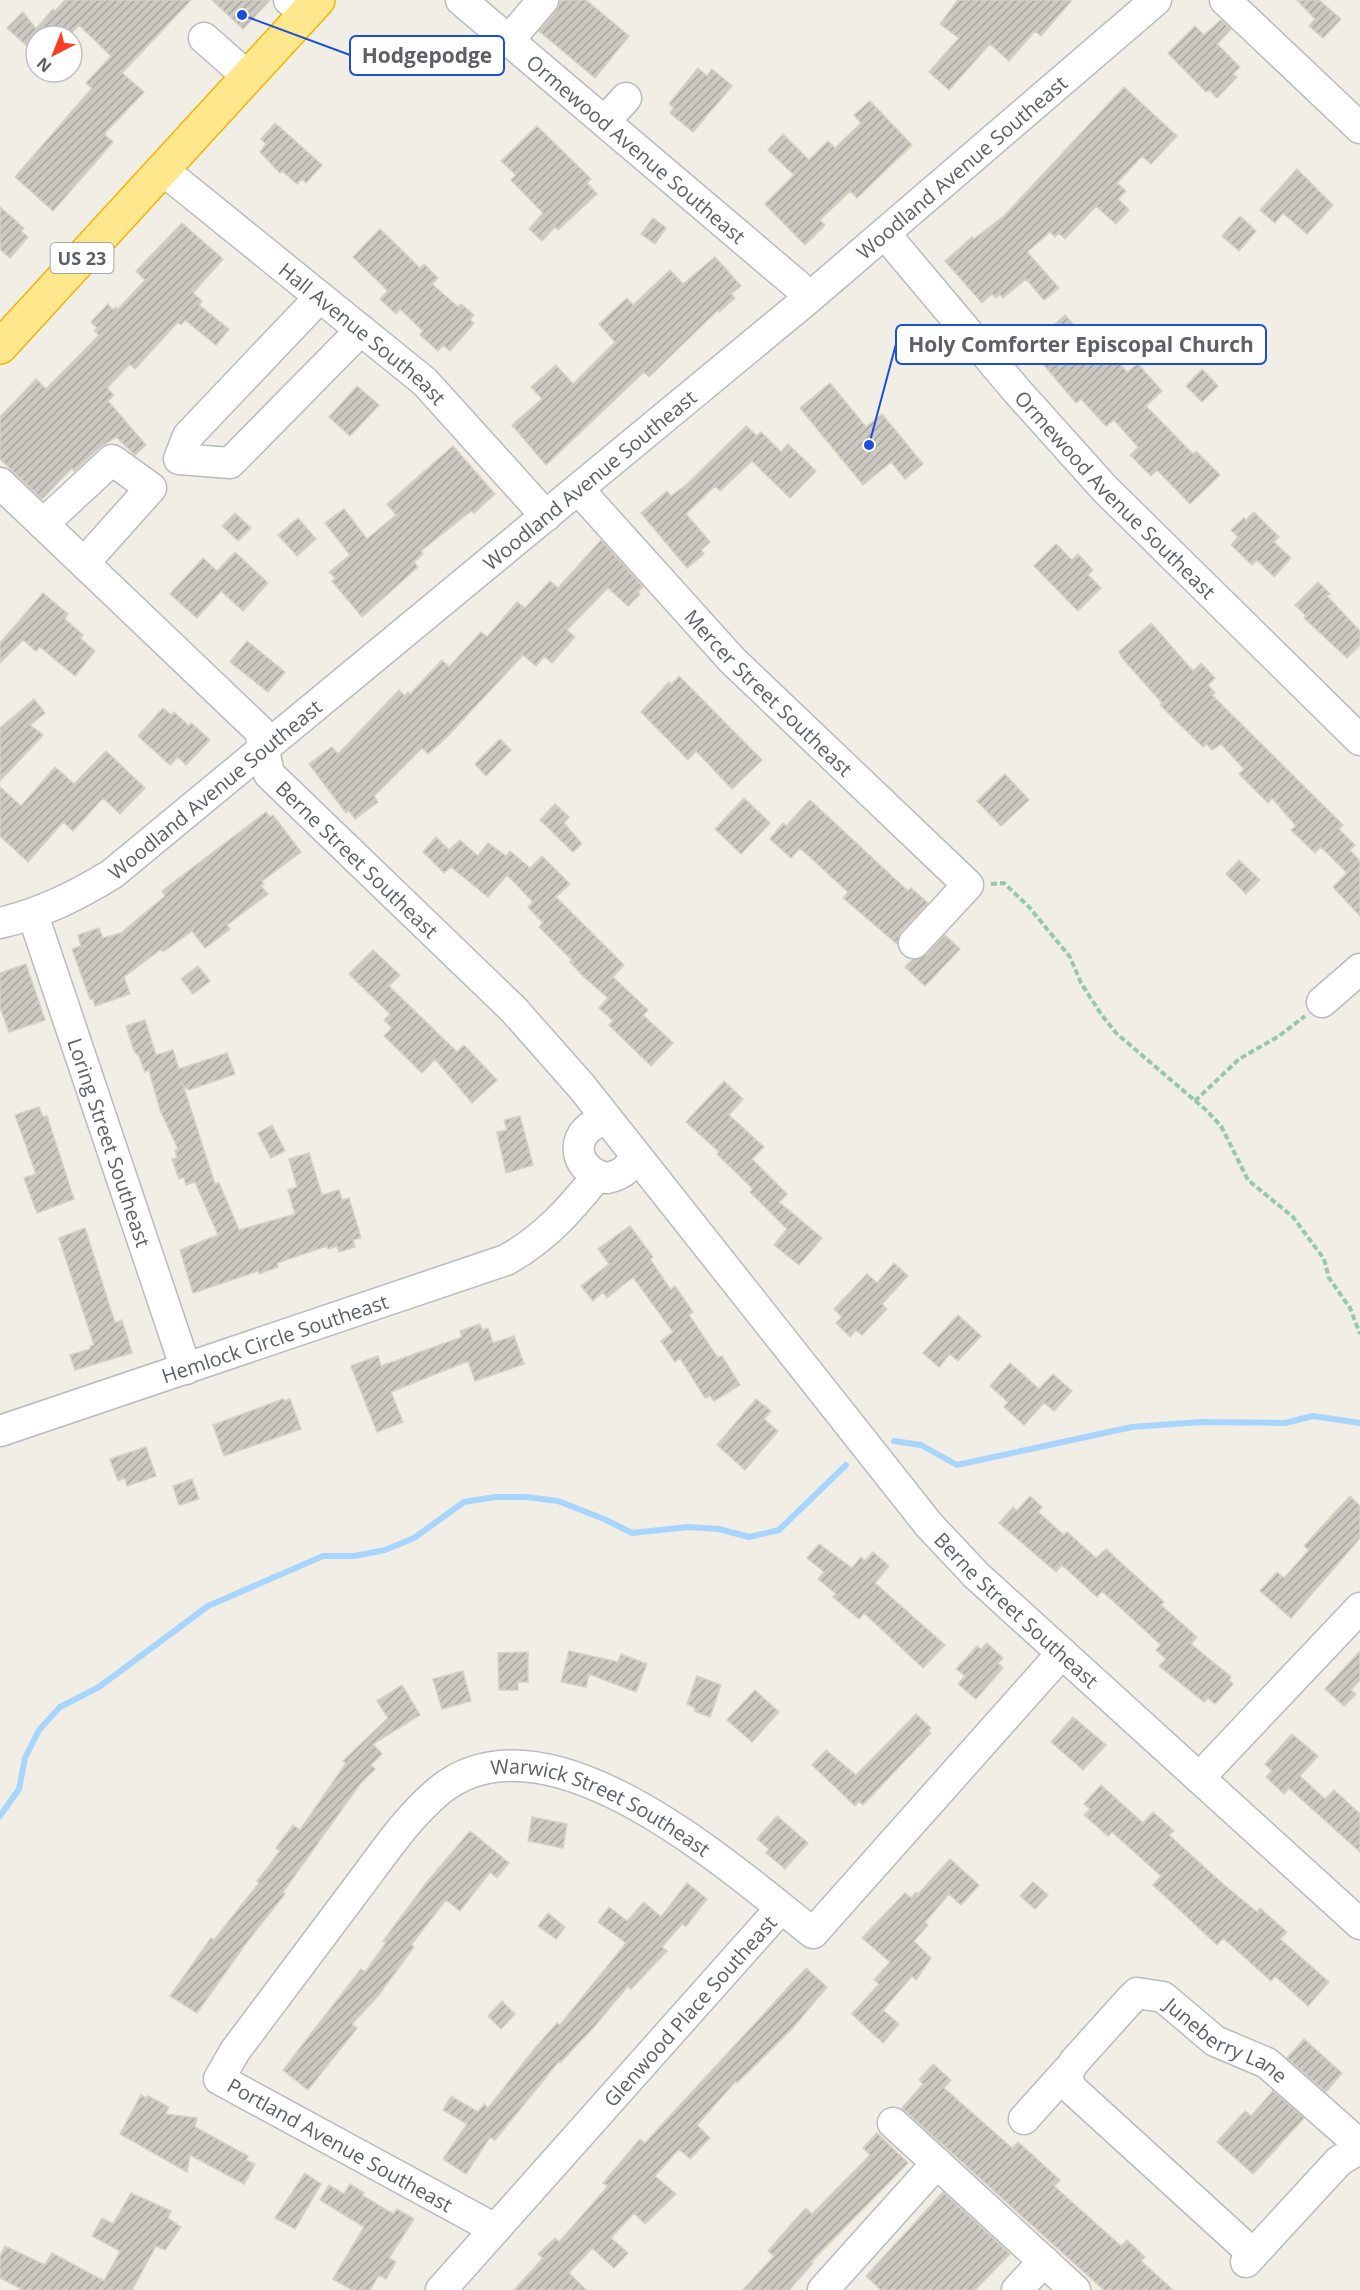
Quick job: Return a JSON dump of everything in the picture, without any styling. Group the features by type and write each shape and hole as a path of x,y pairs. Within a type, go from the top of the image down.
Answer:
{"highway":[{"name":"US 23","path":"0,347 248,77 304,5"}],"street":[{"name":"Ormewood Avenue Southeast","path":"461,0 797,285 809,298"},
{"path":"509,40 543,0"},
{"name":"Woodland Avenue Southeast","path":"0,923 33,915 74,897 112,874 809,298 1156,0"},
{"path":"1225,0 1360,128"},
{"path":"204,39 248,77"},
{"path":"605,121 626,98"},
{"name":"Hall Avenue Southeast","path":"163,170 425,382 546,516"},
{"name":"Ormewood Avenue Southeast","path":"885,234 1017,391 1105,489 1360,740"},
{"path":"84,563 179,459 188,436 297,324 320,297"},
{"path":"179,459 230,463 361,330"},
{"path":"43,524 112,460 151,488"},
{"name":"Berne Street Southeast","path":"0,483 260,731 269,774 514,1011 551,1052 608,1120 602,1159"},
{"name":"Mercer Street Southeast","path":"578,489 732,660 964,889"},
{"path":"924,940 969,901 964,889"},
{"name":"Loring Street Southeast","path":"33,915 186,1369"},
{"path":"1322,1002 1360,969"},
{"name":"Berne Street Southeast","path":"551,1052 602,1159 647,1188 715,1255 929,1525 976,1575 1360,1924"},
{"path":"602,1159 597,1122 608,1120"},
{"name":"Hemlock Circle Southeast","path":"0,1431 506,1260 530,1247 541,1234 546,1218 602,1159"},
{"path":"1199,1778 1360,1608"},
{"name":"Glenwood Place Southeast","path":"441,2290 781,1908 813,1933 1062,1653"},
{"name":"Warwick Street Southeast","path":"282,1988 400,1831 441,1790 480,1770 504,1765 533,1766 617,1793 674,1826 781,1908"},
{"name":"Portland Avenue Southeast","path":"282,1988 235,2051 219,2079 495,2229"},
{"name":"Juneberry Lane","path":"1024,2119 1130,2000 1137,1994 1148,1993 1163,1997 1215,2041 1267,2063 1360,2146"},
{"path":"1068,2070 1067,2079 1072,2089 1250,2258 1339,2161 1360,2146"},
{"path":"893,2123 1075,2290"},
{"path":"823,2290 937,2163"},
{"path":"1017,2290 1044,2261"}],"path":[{"path":"964,889 1004,884 1029,907 1070,957 1081,982 1116,1033 1221,1126 1248,1180 1293,1217 1324,1259 1329,1278 1350,1308 1360,1334"},
{"path":"1195,1101 1239,1059 1279,1036 1322,1002"}],"building":[{"path":"65,0 191,0 122,73 144,92 106,132 105,135 113,142 53,211 15,177 92,88 86,83 111,56 84,30 84,24 40,24 53,9 55,11"},
{"path":"212,0 270,0 243,29"},
{"path":"561,0 586,0 629,36 595,78 539,31 556,11"},
{"path":"958,0 1072,0 1041,36 1035,31 1009,61 990,44 949,90 929,72 959,38 940,24"},
{"path":"1297,0 1319,0 1341,19 1323,38 1309,26 1315,19"},
{"path":"23,12 32,24 24,24 24,43 7,28"},
{"path":"1221,20 1231,29 1217,44 1240,67 1233,74 1237,77 1217,98 1209,90 1206,92 1168,53 1195,26 1204,35"},
{"path":"698,68 707,76 712,69 732,86 693,132 670,113 674,108 669,104"},
{"path":"1124,87 1177,136 1151,164 1142,156 1117,183 1126,191 1118,199 1129,210 1116,224 1096,206 1065,239 1059,233 1055,237 1050,232 1027,252 1059,288 1044,300 1026,279 1003,298 1000,295 996,298 992,294 982,303 945,261 972,237 974,239 1005,215"},
{"path":"870,101 912,145 857,198 850,191 820,220 825,225 805,245 765,204 794,175 768,150 783,134 809,160 828,141 835,148 861,123 854,115"},
{"path":"275,123 322,165 306,183 302,179 297,184 282,171 280,173 260,152 266,144 261,139"},
{"path":"537,126 591,179 587,183 597,194 558,230 555,227 542,241 529,229 543,213 511,180 516,175 501,161"},
{"path":"1297,169 1333,205 1307,234 1283,213 1275,223 1260,210"},
{"path":"0,207 24,228 21,231 28,237 10,258 0,249"},
{"path":"1240,216 1256,231 1239,251 1222,236"},
{"path":"653,218 666,228 655,244 641,234"},
{"path":"182,223 223,259 193,293 202,301 199,305 229,329 216,345 185,320 181,325 178,322 135,369 130,364 107,388 114,395 108,401 146,445 135,455 116,437 100,447 74,471 72,468 42,499 0,459 0,417 36,379 46,389 99,335 94,331 97,328 91,322 108,304 113,310 116,307 118,309 145,280 136,271"},
{"path":"380,229 420,268 424,264 438,278 432,284 458,307 461,304 474,315 470,320 474,323 450,351 443,345 438,351 420,335 423,331 400,309 396,314 380,299 388,291 353,257"},
{"path":"715,257 741,286 731,294 735,298 719,312 718,310 649,377 644,372 546,465 512,425 542,399 531,387 556,365 573,384 615,342 599,324 627,298 633,305 670,270 683,284"},
{"path":"1065,315 1093,346 1100,340 1127,372 1138,364 1162,391 1146,406 1193,454 1196,451 1220,475 1190,504 1157,470 1151,476 1130,455 1138,447 1114,420 1106,426 1081,399 1076,403 1033,352 1038,348 1035,342"},
{"path":"1202,369 1218,386 1202,402 1186,386"},
{"path":"830,383 866,427 882,414 923,464 905,479 891,462 863,485 800,408"},
{"path":"357,386 379,405 350,436 329,417"},
{"path":"746,426 757,436 761,432 781,452 788,444 816,471 790,498 752,461 720,491 715,486 686,514 710,542 701,550 704,554 687,568 641,513 667,491 671,496 686,485"},
{"path":"453,446 495,494 474,513 471,511 421,551 423,554 414,562 418,567 362,617 332,581 335,578 329,572 350,555 325,523 344,509 367,539 396,515 387,504"},
{"path":"1254,512 1279,537 1274,542 1291,558 1274,577 1257,560 1252,565 1231,545 1238,537 1231,530"},
{"path":"235,513 251,528 238,541 222,526"},
{"path":"298,518 316,539 297,556 278,535"},
{"path":"601,540 643,587 638,592 640,594 628,606 608,588 567,630 575,637 552,663 544,656 536,666 523,655 447,737 428,754 422,748 374,796 378,802 355,819 349,811 346,813 309,764 332,747 338,754 399,690 405,696 408,692 410,694 442,660 449,667 481,632 487,637 517,602 525,608 550,581 558,588"},
{"path":"1056,544 1072,560 1078,554 1093,570 1088,575 1101,588 1078,611 1034,566"},
{"path":"235,552 268,583 243,611 221,591 197,618 170,594 203,558 217,571"},
{"path":"1318,582 1330,594 1327,596 1360,631 1360,645 1347,658 1304,618 1306,616 1295,605"},
{"path":"43,593 68,614 65,619 83,635 80,638 95,651 75,676 40,647 36,651 23,640 0,663 0,643"},
{"path":"1151,623 1193,671 1201,663 1215,678 1208,685 1215,693 1212,695 1343,825 1339,829 1355,845 1350,850 1360,861 1360,916 1333,887 1347,873 1321,847 1315,853 1291,830 1296,826 1272,798 1268,803 1239,774 1244,769 1221,744 1212,750 1207,744 1203,747 1160,705 1162,703 1123,659 1119,652"},
{"path":"247,641 285,672 268,692 230,662"},
{"path":"679,676 762,760 732,789 696,751 688,760 641,712 669,682 671,685"},
{"path":"34,699 45,713 30,725 43,735 0,781 0,728"},
{"path":"163,708 171,715 174,712 189,726 191,723 210,740 186,765 178,757 170,765 138,736"},
{"path":"500,739 511,750 486,776 475,764"},
{"path":"106,751 145,788 120,814 103,798 73,831 63,822 28,862 0,836 0,787 21,806 55,767 74,784"},
{"path":"1005,774 1029,800 1001,826 977,801"},
{"path":"744,798 770,823 741,854 715,829"},
{"path":"810,800 908,891 911,888 928,903 901,931 897,944 843,898 848,892 800,848 791,858 770,839 783,823 786,826"},
{"path":"555,804 569,817 564,823 582,844 573,852 540,820"},
{"path":"266,812 270,817 273,815 301,852 262,881 264,884 261,886 268,894 227,925 230,929 205,948 192,931 163,952 161,949 124,977 130,994 95,1006 93,998 90,999 72,949 81,946 78,935 99,928 103,938 121,933 165,896 162,891"},
{"path":"436,837 449,850 460,840 478,856 488,843 506,856 510,851 530,868 542,856 570,884 556,897 624,965 613,977 648,1010 643,1015 673,1043 651,1066 609,1025 613,1021 599,1008 608,998 583,976 570,962 572,960 539,927 543,923 528,907 533,902 507,875 488,897 451,867 444,873 423,852"},
{"path":"1239,860 1260,880 1246,894 1226,874"},
{"path":"945,935 960,949 925,986 905,967 912,960 926,955"},
{"path":"373,950 400,975 389,986 457,1052 464,1045 497,1080 472,1103 435,1059 422,1073 384,1036 392,1028 384,1020 390,1014 349,974"},
{"path":"26,964 45,1020 9,1032 0,1007 0,973"},
{"path":"198,966 210,981 193,994 181,979"},
{"path":"145,1020 156,1055 173,1050 179,1069 227,1053 235,1074 189,1090 183,1085 215,1184 219,1183 239,1230 295,1214 288,1190 297,1187 289,1159 309,1153 322,1195 339,1190 342,1200 349,1198 361,1238 353,1240 355,1247 339,1252 337,1246 328,1249 327,1246 277,1263 278,1267 259,1274 258,1271 193,1293 180,1250 218,1235 195,1182 186,1185 184,1177 179,1179 172,1159 177,1158 175,1150 178,1149 160,1110 149,1070 145,1072 139,1056 134,1051 126,1026"},
{"path":"724,1081 743,1099 729,1115 764,1147 752,1159 787,1194 779,1202 822,1238 799,1265 774,1245 787,1229 750,1192 753,1189 717,1154 719,1152 686,1122"},
{"path":"39,1107 43,1117 47,1116 74,1199 37,1213 24,1178 36,1174 15,1115"},
{"path":"520,1116 533,1165 506,1173 497,1132 507,1130 504,1120"},
{"path":"272,1125 285,1151 271,1158 258,1133"},
{"path":"630,1226 653,1257 650,1259 671,1290 675,1286 693,1312 689,1315 718,1358 722,1356 740,1385 714,1401 710,1396 705,1398 680,1358 675,1362 661,1341 673,1332 633,1277 607,1298 603,1292 593,1301 581,1286 609,1264 598,1249"},
{"path":"85,1228 115,1323 122,1320 132,1353 75,1370 70,1355 90,1349 90,1346 94,1345 59,1238"},
{"path":"894,1263 908,1276 882,1304 887,1309 862,1335 856,1330 850,1337 836,1323 842,1317 834,1309 867,1274 877,1283"},
{"path":"958,1315 981,1336 958,1361 950,1354 939,1367 923,1353"},
{"path":"480,1324 482,1330 488,1328 493,1343 514,1336 524,1364 475,1381 468,1361 391,1392 403,1422 377,1432 351,1366 378,1356 381,1366 462,1337 460,1331"},
{"path":"1010,1363 1039,1389 1053,1374 1072,1391 1054,1411 1044,1403 1024,1425 1004,1407 1008,1402 990,1386"},
{"path":"283,1399 284,1401 290,1399 301,1429 224,1456 213,1425"},
{"path":"756,1399 771,1411 764,1419 778,1431 745,1470 717,1445"},
{"path":"146,1447 156,1476 127,1486 125,1478 118,1481 110,1459"},
{"path":"192,1479 199,1499 179,1505 173,1486"},
{"path":"1030,1496 1042,1507 1038,1512 1064,1535 1067,1532 1096,1558 1106,1549 1164,1602 1161,1605 1197,1637 1191,1644 1231,1677 1229,1680 1233,1684 1215,1704 1208,1698 1204,1702 1159,1666 1166,1659 1156,1650 1161,1645 1102,1591 1097,1597 1062,1565 1056,1572 999,1523 1013,1507 1017,1511"},
{"path":"1350,1496 1360,1506 1360,1538 1291,1618 1260,1591 1277,1572 1284,1578 1309,1550 1304,1546"},
{"path":"819,1544 852,1568 861,1557 865,1561 873,1552 889,1566 875,1583 945,1645 923,1668 864,1613 859,1619 833,1597 836,1594 818,1579 824,1572 807,1558"},
{"path":"987,1643 1003,1658 998,1663 1003,1668 976,1699 958,1684 965,1676 956,1669 977,1646 981,1649"},
{"path":"569,1651 618,1662 621,1654 647,1664 636,1692 589,1674 586,1687 561,1682"},
{"path":"1360,1651 1360,1680 1351,1690 1356,1694 1344,1706 1325,1689"},
{"path":"528,1652 528,1682 518,1682 518,1690 499,1690 498,1653"},
{"path":"463,1671 471,1701 442,1709 433,1679"},
{"path":"697,1676 721,1685 710,1717 694,1711 695,1708 687,1704"},
{"path":"402,1685 420,1715 373,1744 382,1754 371,1765 375,1769 360,1784 283,1892 285,1894 247,1942 197,2013 170,1996 211,1938 214,1940 259,1883 257,1881 280,1851 276,1848 293,1825 300,1830 346,1763 343,1761 388,1718 377,1701"},
{"path":"755,1690 779,1712 752,1742 727,1720"},
{"path":"916,1714 931,1728 928,1731 931,1733 863,1805 859,1801 855,1806 812,1765 826,1750 856,1775"},
{"path":"1073,1717 1106,1745 1083,1770 1051,1742"},
{"path":"1292,1734 1318,1756 1300,1776 1325,1799 1334,1790 1360,1814 1360,1852 1289,1788 1284,1794 1266,1777 1272,1771 1265,1764"},
{"path":"1101,1785 1143,1823 1153,1812 1174,1831 1169,1835 1223,1884 1257,1912 1260,1908 1287,1932 1280,1939 1329,1982 1308,2006 1275,1976 1271,1981 1223,1938 1217,1945 1153,1885 1161,1876 1112,1832 1108,1836 1084,1815 1090,1809 1084,1804"},
{"path":"777,1816 808,1843 785,1869 766,1853 769,1849 757,1839"},
{"path":"532,1817 567,1824 563,1848 528,1841"},
{"path":"470,1831 509,1863 497,1878 490,1872 460,1911 446,1900 411,1945 414,1947 378,1996 352,2024 357,2028 308,2090 283,2070 361,1969 365,1972 386,1943 383,1941 427,1882"},
{"path":"950,1859 979,1885 961,1905 949,1894 925,1922 928,1925 914,1941 931,1958 916,1980 912,1976 883,2010 899,2024 883,2043 852,2014 879,1984 874,1980 890,1962 862,1938 905,1893 911,1898 916,1892 918,1894"},
{"path":"1033,1882 1048,1895 1035,1909 1020,1896"},
{"path":"687,1883 707,1899 686,1926 682,1924 662,1947 667,1951 631,1989 628,1986 594,2027 561,2062 559,2061 495,2140 490,2137 466,2174 443,2159 467,2124 443,2110 451,2096 478,2112 484,2104 488,2108 535,2048 557,2023 560,2025 626,1943 598,1922 609,1907 627,1921 644,1902 661,1917"},
{"path":"548,1913 565,1927 556,1939 538,1926"},
{"path":"806,1968 827,1987 791,2030 737,2083 736,2081 697,2125 710,2138 690,2159 679,2149 655,2176 676,2194 645,2224 634,2213 611,2238 628,2253 614,2268 592,2248 569,2273 586,2290 514,2290 543,2258 538,2254 555,2238 559,2242 608,2186 603,2183 640,2139 645,2143"},
{"path":"502,2001 515,2014 501,2029 488,2016"},
{"path":"1304,2039 1342,2073 1326,2092 1287,2058"},
{"path":"933,2064 951,2080 944,2088 1012,2148 1018,2142 1060,2180 1054,2186 1121,2246 1127,2240 1145,2257 1141,2261 1173,2290 1104,2290 902,2108 923,2084 919,2080"},
{"path":"1273,2091 1304,2118 1253,2174 1217,2142 1245,2111 1251,2116"},
{"path":"141,2095 146,2098 148,2096 169,2107 165,2114 197,2118 195,2127 248,2156 246,2160 255,2164 244,2184 190,2155 187,2172 120,2134"},
{"path":"877,2133 908,2163 811,2262 813,2263 789,2290 743,2290 774,2256 768,2251 806,2208 812,2214 870,2155 863,2148"},
{"path":"305,2173 321,2184 295,2229 275,2218"},
{"path":"350,2184 364,2193 362,2195 393,2214 397,2209 414,2219 389,2258 396,2262 386,2279 379,2275 370,2290 352,2290 333,2279 364,2227 320,2200 329,2185 344,2194"},
{"path":"943,2192 1010,2254 975,2290 881,2290 866,2276"},
{"path":"131,2193 171,2211 168,2218 181,2227 165,2250 156,2246 132,2290 23,2290 0,2278 0,2257 5,2246 45,2265 52,2253 104,2281 120,2251 92,2236 102,2218 113,2224"}],"waterway":[{"path":"894,1441 921,1445 957,1465 1132,1427 1201,1422 1285,1423 1313,1416 1360,1423"},
{"path":"0,1816 19,1789 25,1758 39,1730 60,1707 99,1687 208,1606 323,1556 354,1556 385,1550 414,1538 464,1502 495,1497 526,1497 558,1501 632,1533 688,1527 719,1529 749,1537 779,1530 846,1465"}],"place":[{"name":"Hodgepodge","path":"242,15"},
{"name":"Holy Comforter Episcopal Church","path":"869,445"}]}
